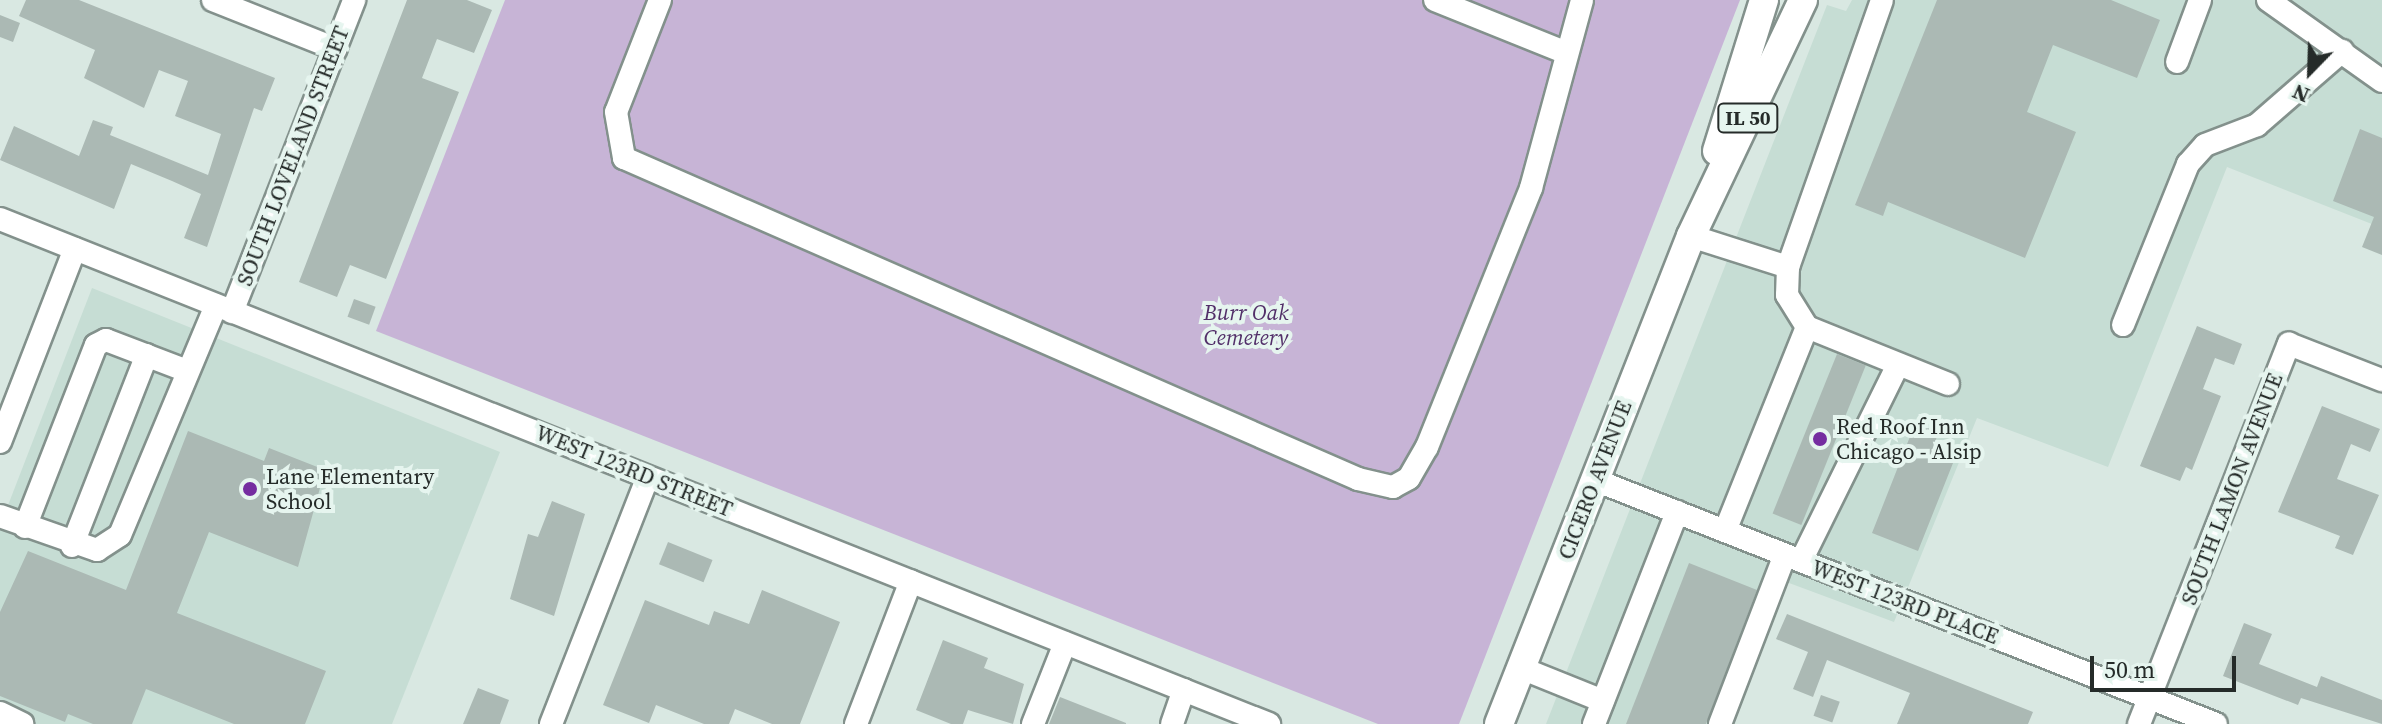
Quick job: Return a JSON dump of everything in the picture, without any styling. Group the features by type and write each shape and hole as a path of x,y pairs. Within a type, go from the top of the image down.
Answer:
{"main road":[{"name":"CICERO AVENUE","path":"1691,236 1764,0"},
{"name":"CICERO AVENUE","path":"1499,724 1691,236 1803,0"}],"street":[{"path":"213,0 336,49"},
{"name":"SOUTH LOVELAND STREET","path":"72,546 97,550 120,535 187,371 224,308 336,49 354,0"},
{"path":"660,0 616,112 624,158 1358,479 1393,487 1409,478 1427,447 1531,188 1582,0"},
{"path":"1435,0 1567,53"},
{"path":"1882,0 1788,267 1787,295 1807,327 1948,384"},
{"path":"2177,62 2200,0"},
{"path":"2268,0 2382,81"},
{"path":"2123,325 2188,164 2205,145 2257,125 2342,51"},
{"name":"WEST 123RD STREET","path":"0,219 1269,724"},
{"path":"1691,236 1788,267"},
{"path":"0,442 75,249"},
{"path":"1725,531 1807,327"},
{"path":"25,527 96,345 106,340 187,371"},
{"name":"SOUTH LAMON AVENUE","path":"2139,724 2289,344 2382,380"},
{"path":"0,516 72,546 147,355"},
{"path":"1720,724 1793,558 1898,365"},
{"path":"551,724 648,477"},
{"name":"WEST 123RD PLACE","path":"1595,480 2216,724"},
{"path":"1594,724 1677,512"},
{"path":"856,724 911,581"},
{"path":"1033,724 1065,643"},
{"path":"1521,668 1603,701"},
{"path":"1172,724 1184,690"},
{"path":"0,713 23,724"}],"shaded area":[{"path":"1852,0 2382,0 2382,228 2227,167 2108,467 1977,418 1894,622 1781,580 1725,724 1546,724 1827,5 1846,11"},
{"name":"Lane Elementary School","path":"92,288 500,452 392,724 0,724 0,526"}],"green space":[{"name":"Burr Oak Cemetery","path":"505,0 1740,0 1459,724 1378,724 376,331"}],"building":[{"path":"26,0 79,0 275,78 262,111 254,108 207,247 184,238 201,194 172,181 131,164 114,209 0,160 14,126 79,156 93,120 113,127 110,135 208,175 221,134 175,116 188,81 159,70 144,108 84,78 95,50 19,16"},
{"path":"407,0 467,0 492,10 474,53 437,39 422,78 459,92 386,279 350,265 337,297 299,282"},
{"path":"1937,0 2111,0 2160,20 2137,78 2053,45 2027,112 2076,132 2025,258 1888,202 1883,216 1855,205"},
{"path":"0,15 20,23 13,42 0,37"},
{"path":"2360,129 2382,138 2382,255 2362,247 2374,217 2333,201"},
{"path":"354,299 376,307 369,325 348,317"},
{"path":"2197,326 2242,344 2234,365 2215,358 2203,389 2221,396 2192,470 2186,467 2180,481 2140,466"},
{"name":"Red Roof Inn Chicago - Alsip","path":"1837,354 1866,366 1801,525 1773,513"},
{"path":"2322,406 2380,429 2370,452 2351,444 2337,479 2379,495 2353,555 2335,548 2340,536 2278,512"},
{"name":"Red Roof Inn Chicago - Alsip","path":"1923,426 1939,432 1934,444 1957,453 1918,551 1872,533 1911,434 1919,437"},
{"path":"188,431 264,461 269,448 325,470 298,567 209,532 177,613 326,671 305,724 234,724 146,689 132,724 93,724 68,714 65,722 0,696 0,612 28,551 126,590"},
{"path":"552,501 585,514 554,616 510,599 528,534 538,537"},
{"path":"668,542 713,560 704,582 659,564"},
{"path":"1689,563 1757,590 1706,724 1626,724"},
{"path":"762,590 840,622 800,724 772,724 735,709 729,724 704,724 656,705 649,723 603,705 645,600 709,625 714,611 749,624"},
{"path":"1787,614 2033,712 2028,724 1897,724 1910,693 1827,660 1813,697 1793,689 1808,652 1776,639"},
{"path":"2244,623 2272,634 2259,664 2317,687 2321,676 2382,700 2382,724 2301,698 2298,705 2223,676"},
{"path":"943,640 988,658 984,668 1024,684 1013,724 968,710 963,724 951,724 916,710"},
{"path":"478,688 509,700 500,724 463,724"},
{"path":"1821,695 1840,702 1832,723 1813,716"},
{"path":"1060,697 1126,723 1126,724 1049,724"}],"place":[{"name":"Red Roof Inn Chicago - Alsip","path":"1820,439"},
{"name":"Lane Elementary School","path":"250,489"}]}
